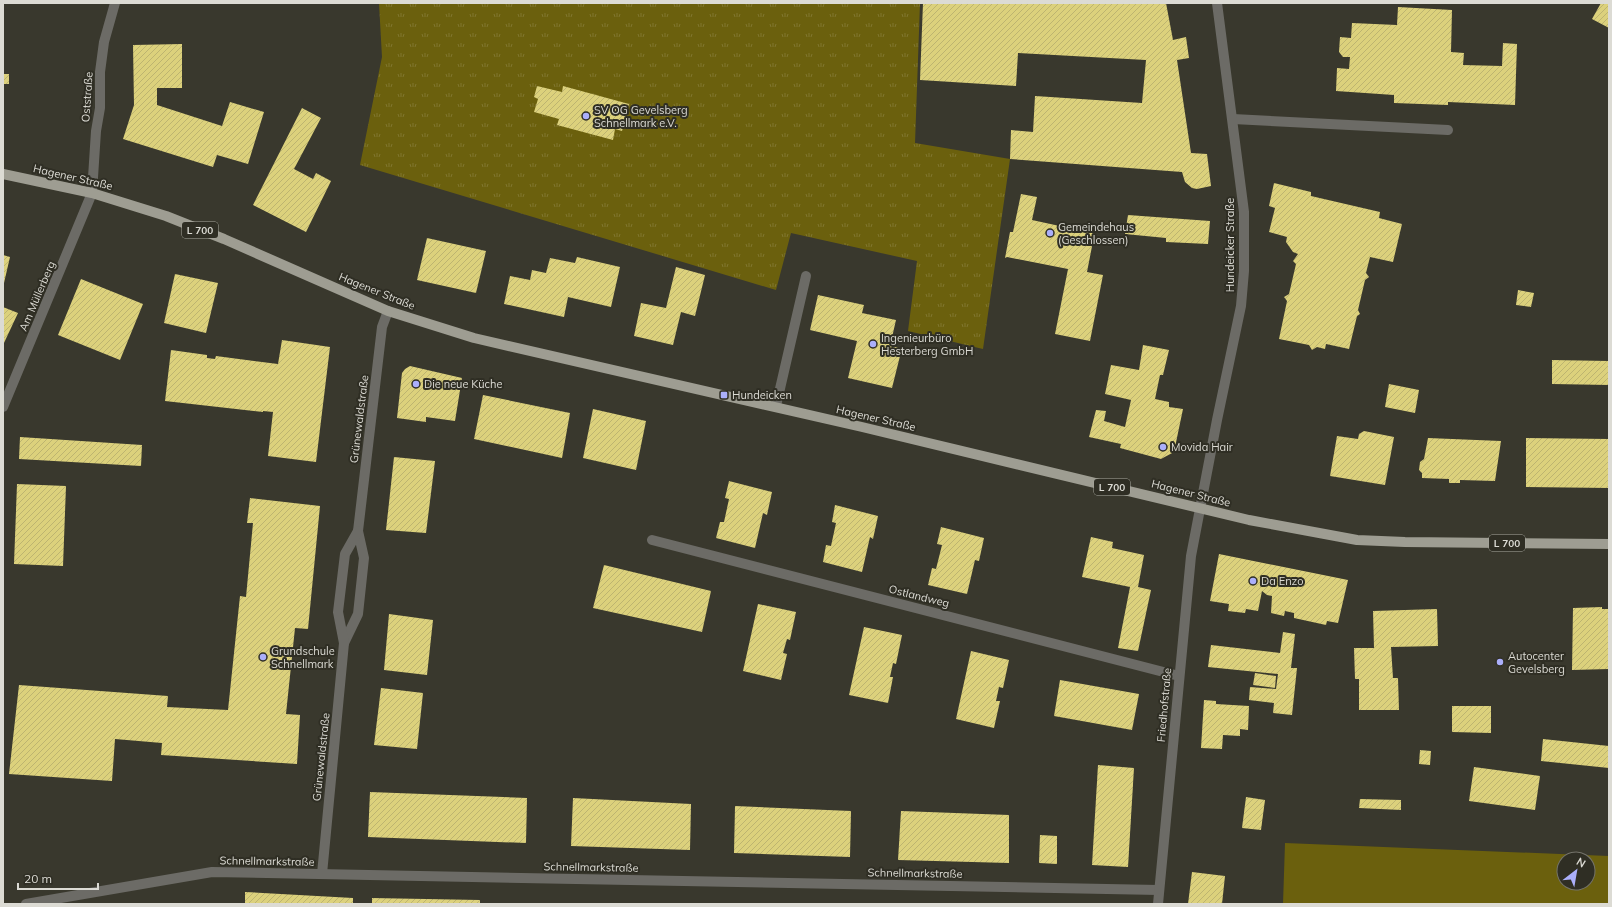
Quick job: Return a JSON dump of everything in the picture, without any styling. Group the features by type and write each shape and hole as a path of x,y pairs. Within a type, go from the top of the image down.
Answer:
{"main road":[{"name":"Hagener Straße","path":"3,174 92,193 166,216 224,239 388,311 474,338 776,406 1249,520 1357,540 1405,542 1609,544"}],"street":[{"name":"Oststraße","path":"92,193 96,131 100,108 100,72 104,42 115,3"},
{"name":"Hundeicker Straße","path":"1200,508 1241,306 1242,292 1244,212 1217,3"},
{"path":"1233,119 1448,130"},
{"name":"Am Müllerberg","path":"3,407 92,193"},
{"path":"776,406 806,276"},
{"name":"Grünewaldstraße","path":"344,643 358,614 364,558 358,531 382,327 388,311"},
{"name":"Friedhofstraße","path":"1158,904 1191,556 1200,508"},
{"name":"Grünewaldstraße","path":"322,874 344,643 338,612 346,554 358,531"},
{"name":"Ostlandweg","path":"652,540 1179,676"},
{"name":"Schnellmarkstraße","path":"26,904 212,872 1159,890"}],"green space":[{"path":"379,3 920,3 915,143 1010,159 983,349 908,331 917,261 791,233 776,290 360,165 382,57"},
{"path":"1285,843 1556,854 1556,891 1596,891 1596,855 1609,856 1609,904 1283,904"}],"building":[{"path":"923,3 1166,3 1173,40 1186,37 1189,58 1177,60 1191,153 1207,154 1211,186 1197,189 1192,188 1185,182 1182,172 1010,159 1011,130 1033,132 1035,96 1142,103 1146,60 1018,53 1016,86 920,80"},
{"path":"1601,3 1609,3 1609,28 1592,19"},
{"path":"1398,7 1452,10 1451,52 1464,53 1463,65 1502,66 1503,43 1517,44 1515,105 1448,102 1448,105 1394,103 1394,95 1336,91 1337,68 1349,69 1350,57 1343,57 1339,52 1340,37 1351,38 1352,23 1397,25"},
{"path":"182,44 182,88 157,88 157,105 222,126 230,102 264,112 248,164 217,155 213,167 123,139 134,105 133,45"},
{"path":"3,74 9,74 9,84 3,84"},
{"name":"SV OG Gevelsberg Schnellmark e.V.","path":"537,86 562,92 563,86 629,104 622,131 615,129 613,140 557,125 559,119 534,112 538,99 534,97"},
{"path":"302,108 321,118 294,169 313,179 316,173 331,181 306,232 253,205"},
{"path":"1274,183 1311,192 1311,196 1380,212 1379,218 1402,224 1393,262 1370,257 1366,273 1369,277 1365,280 1358,310 1360,314 1357,316 1349,349 1326,344 1325,349 1317,347 1312,350 1309,345 1279,339 1287,301 1284,297 1289,294 1296,264 1293,261 1298,254 1293,252 1286,242 1287,237 1269,232 1275,208 1269,206"},
{"name":"Gemeindehaus (Geschlossen)","path":"1021,194 1037,197 1032,220 1092,233 1095,231 1087,272 1103,275 1090,341 1055,334 1068,269 1007,257 1005,258 1010,232 1013,232"},
{"path":"1128,215 1210,221 1208,244 1166,242 1166,238 1125,234"},
{"path":"427,238 486,251 476,293 417,280"},
{"path":"3,255 10,257 4,283 3,283"},
{"path":"577,257 620,267 611,307 568,297 564,317 504,304 510,276 530,280 532,270 546,273 550,258 575,263"},
{"path":"676,267 705,275 695,316 681,312 673,345 634,336 641,303 666,308"},
{"path":"175,274 218,283 206,333 164,323"},
{"path":"81,279 143,304 120,360 58,335"},
{"path":"1518,290 1534,293 1531,307 1516,305"},
{"name":"Ingenieurbüro Hesterberg GmbH","path":"818,295 864,305 862,313 896,320 890,346 902,348 892,388 848,378 857,341 810,330"},
{"path":"3,307 18,313 3,345"},
{"path":"282,340 330,347 316,462 268,456 273,412 165,401 171,350 207,355 207,358 215,359 216,356 278,364"},
{"path":"1143,345 1169,350 1163,375 1160,375 1155,399 1169,402 1169,407 1183,409 1174,452 1161,459 1120,448 1121,444 1089,437 1096,410 1106,411 1104,421 1125,427 1131,400 1105,394 1111,365 1139,370"},
{"path":"1552,360 1609,361 1609,385 1552,384"},
{"path":"410,366 462,378 455,421 426,417 426,422 397,418 402,373"},
{"path":"1389,384 1419,390 1415,413 1385,407"},
{"path":"483,395 570,413 562,458 474,439"},
{"path":"593,409 646,421 636,470 583,458"},
{"path":"1364,431 1394,437 1385,485 1330,476 1337,436 1358,439 1359,434"},
{"path":"20,437 142,445 141,466 19,459"},
{"path":"1428,438 1501,441 1495,481 1460,480 1460,483 1449,483 1449,479 1422,478 1422,473 1419,470 1420,462 1424,459"},
{"path":"1526,438 1609,439 1609,488 1526,487"},
{"path":"394,457 435,461 426,533 386,530"},
{"path":"729,481 772,492 767,515 763,513 755,548 716,538 720,522 724,522 729,499 725,498"},
{"path":"17,484 66,486 63,566 14,564"},
{"name":"Grundschule Schnellmark","path":"250,498 320,506 308,629 295,628 286,714 300,715 297,764 161,755 162,743 115,739 112,781 9,774 19,685 168,696 167,707 228,710 240,596 246,597 253,523 247,523"},
{"path":"835,505 878,516 873,539 870,537 862,572 823,562 826,545 831,546 836,523 832,522"},
{"path":"941,527 984,538 979,561 975,560 967,594 928,585 932,568 936,569 942,545 937,544"},
{"path":"1091,537 1113,542 1112,548 1144,555 1138,587 1151,590 1138,651 1118,648 1130,587 1082,577"},
{"path":"1219,554 1348,580 1338,623 1327,621 1326,625 1294,618 1294,613 1285,611 1284,616 1271,613 1272,596 1267,595 1262,591 1258,611 1246,609 1245,613 1228,611 1229,604 1210,601"},
{"path":"604,565 711,591 702,632 593,608"},
{"path":"758,604 796,612 790,640 787,639 783,653 787,654 781,680 743,671"},
{"path":"1602,607 1602,609 1609,609 1609,669 1572,670 1573,608"},
{"path":"1437,609 1438,646 1391,647 1393,678 1398,678 1399,710 1359,710 1359,679 1355,679 1354,648 1374,648 1373,611"},
{"path":"389,614 433,620 427,675 384,670"},
{"path":"864,627 902,635 896,664 893,663 890,677 893,677 888,703 849,695"},
{"path":"1283,632 1295,634 1291,668 1297,668 1292,715 1273,713 1274,703 1249,700 1250,687 1276,689 1278,674 1208,667 1211,645 1280,653"},
{"path":"971,651 1009,660 1003,688 999,687 996,701 1000,701 994,728 956,719"},
{"path":"1255,673 1276,676 1275,688 1253,685"},
{"path":"1060,680 1139,694 1132,730 1054,716"},
{"path":"381,688 423,693 417,749 374,745"},
{"path":"1204,700 1216,701 1216,704 1249,706 1248,730 1240,729 1240,736 1223,735 1222,749 1201,748"},
{"path":"1452,706 1491,706 1491,733 1452,732"},
{"path":"1543,739 1609,746 1609,768 1541,761"},
{"path":"1420,750 1431,751 1430,765 1419,764"},
{"path":"1098,765 1134,768 1128,867 1092,865"},
{"path":"1474,767 1540,776 1535,810 1469,801"},
{"path":"370,792 527,798 526,843 368,837"},
{"path":"1246,797 1265,800 1261,830 1242,828"},
{"path":"573,798 691,804 690,850 571,846"},
{"path":"1360,799 1401,800 1401,810 1359,808"},
{"path":"735,806 851,811 850,857 734,853"},
{"path":"901,811 1009,815 1009,863 898,860"},
{"path":"1040,835 1057,836 1057,864 1039,863"},
{"path":"1192,872 1225,876 1222,904 1188,904"},
{"path":"245,892 353,898 353,904 245,904"},
{"path":"372,898 480,900 480,904 372,904"}],"place":[{"name":"SV OG Gevelsberg Schnellmark e.V.","path":"586,116"},
{"name":"Gemeindehaus (Geschlossen)","path":"1050,233"},
{"name":"Ingenieurbüro Hesterberg GmbH","path":"873,344"},
{"name":"Die neue Küche","path":"416,384"},
{"name":"Hundeicken","path":"724,395"},
{"name":"Movida Hair","path":"1163,447"},
{"name":"Da Enzo","path":"1253,581"},
{"name":"Grundschule Schnellmark","path":"263,657"},
{"name":"Autocenter Gevelsberg","path":"1500,662"}]}
